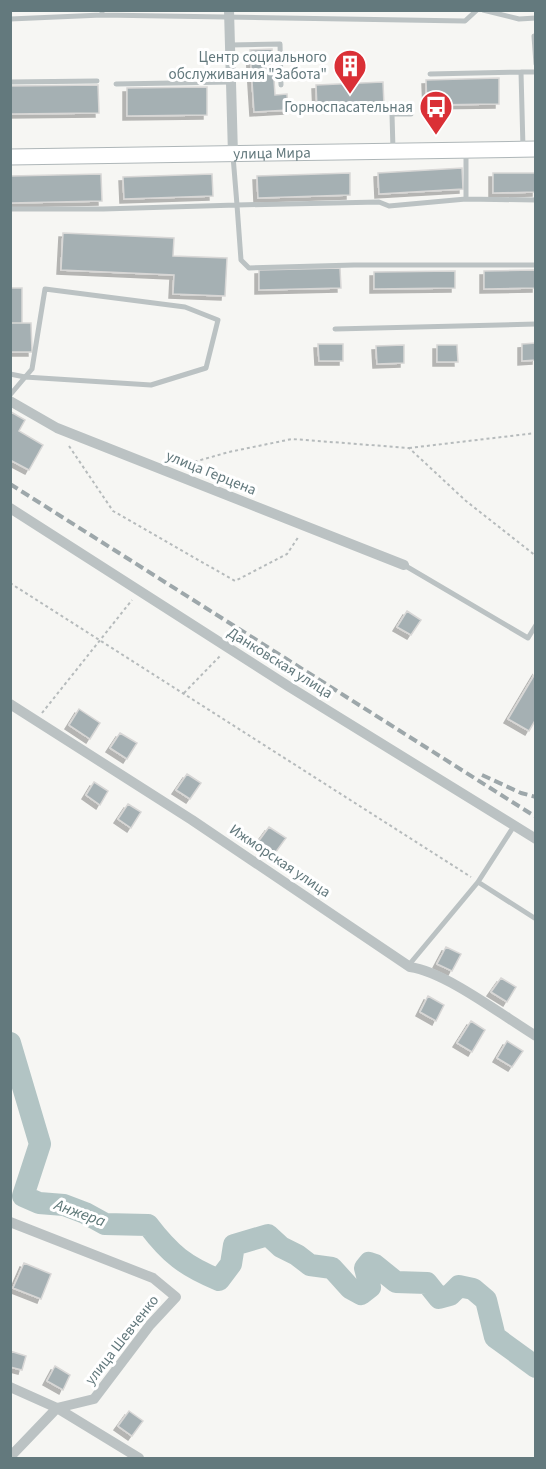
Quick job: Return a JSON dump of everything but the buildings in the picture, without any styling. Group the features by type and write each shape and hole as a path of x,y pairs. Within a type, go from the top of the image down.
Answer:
{"main road":[{"name":"улица Мира","path":"10,157 529,149"}],"street":[{"path":"229,14 233,155"},
{"name":"улица Герцена","path":"10,401 57,428 404,565"},
{"name":"Данковская улица","path":"10,508 228,648 536,839"},
{"name":"Ижморская улица","path":"10,704 192,820 407,967 422,969 457,987 536,1036"},
{"name":"улица Шевченко","path":"10,1222 153,1278 176,1297 150,1325 94,1399 57,1408"},
{"path":"10,1387 57,1408 139,1458"},
{"path":"10,1457 57,1408"}],"lane":[{"path":"10,19 102,13 465,21 477,10"},
{"path":"483,10 519,19 536,18"},
{"path":"534,36 536,64"},
{"path":"230,45 280,44 281,85"},
{"path":"521,72 529,149"},
{"path":"429,74 536,72"},
{"path":"10,81 97,81"},
{"path":"116,84 231,82"},
{"path":"393,152 392,114 411,114"},
{"path":"466,150 466,199"},
{"path":"233,155 241,260 249,268 354,265 536,265"},
{"path":"10,209 379,202 389,206 466,199 536,200"},
{"path":"10,374 25,377 151,385 206,368 218,320 185,307 45,289 32,369 25,377 10,395"},
{"path":"335,329 536,324"},
{"path":"404,565 528,638 536,625"},
{"path":"407,967 478,882 514,826"},
{"path":"478,882 536,920"}],"path":[{"path":"57,428 113,511 235,581 287,554 306,526"},
{"path":"163,470 229,452 292,439 410,448 536,434"},
{"path":"410,448 466,501 536,556"},
{"path":"10,583 478,882"},
{"path":"36,720 139,591"},
{"path":"183,694 228,648"}],"waterway":[{"name":"Анжера","path":"10,1043 40,1144 23,1196 39,1203 64,1205 105,1224 148,1225 179,1258 197,1270 219,1280 231,1264 234,1245 268,1235 281,1247 310,1265 332,1268 350,1288 361,1294 370,1287 365,1268 369,1263 375,1265 396,1282 427,1283 439,1298 450,1295 459,1286 473,1289 486,1300 495,1337 536,1367"}],"railway":[{"path":"10,484 536,817"},
{"path":"482,775 521,793 536,797"}],"place":[{"name":"Центр социального обслуживания \"Забота\"","path":"350,95"},
{"name":"Горноспасательная","path":"436,136"}]}
